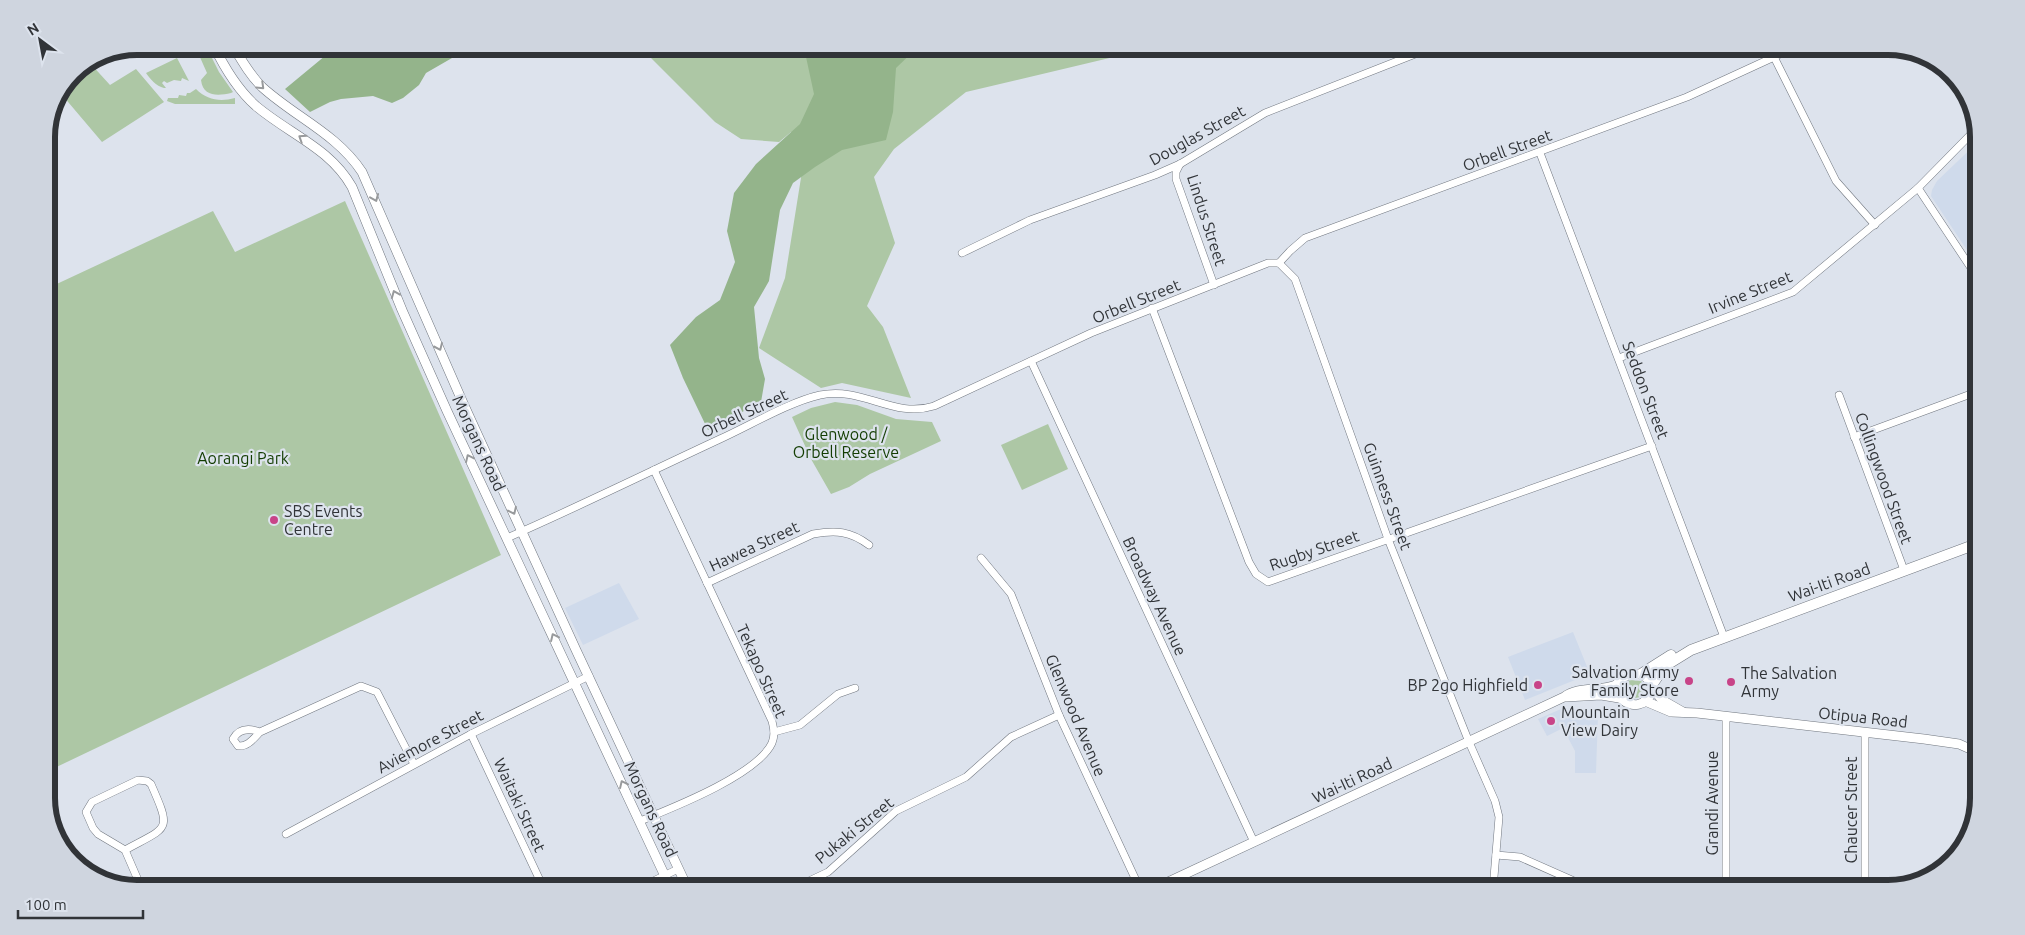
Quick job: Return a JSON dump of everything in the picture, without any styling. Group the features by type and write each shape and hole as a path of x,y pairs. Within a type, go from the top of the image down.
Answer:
{"main road":[{"name":"Wai-Iti Road","path":"1652,687 1665,666 1690,650 1970,545"},
{"name":"Wai-Iti Road","path":"1641,674 1672,655 1684,650 1690,650"}],"street":[{"name":"Morgans Road","path":"219,55 231,78 249,98 270,116 323,152 346,177 402,310 447,410 667,880"},
{"name":"Morgans Road","path":"239,55 252,76 262,87 330,136 355,161 362,172 522,532 683,880"},
{"name":"Douglas Street","path":"962,254 1030,220 1155,175 1180,164 1265,113 1413,55"},
{"name":"Orbell Street","path":"507,538 781,411 819,396 846,393 900,408 924,409 1091,333 1152,308 1268,263 1279,264 1305,238 1540,153 1687,97 1778,55"},
{"path":"1774,57 1836,181 1875,225"},
{"name":"Irvine Street","path":"1619,358 1794,292 1918,188 1970,135"},
{"name":"Seddon Street","path":"1540,153 1724,637"},
{"name":"Lindus Street","path":"1180,164 1176,172 1176,179 1214,285"},
{"path":"1918,188 1970,266"},
{"name":"Guinness Street","path":"1279,264 1295,279 1388,539 1469,742 1496,801 1499,817 1494,880"},
{"name":"Rugby Street","path":"1152,308 1249,562 1256,574 1268,582 1652,446"},
{"name":"Broadway Avenue","path":"1031,361 1254,842"},
{"path":"1854,437 1970,394"},
{"name":"Collingwood Street","path":"1839,395 1904,570"},
{"path":"447,410 464,403"},
{"name":"Tekapo Street","path":"640,821 725,782 746,769 768,749 774,732 772,721 654,470"},
{"name":"Hawea Street","path":"707,584 813,534 846,533 854,535 869,545"},
{"name":"Glenwood Avenue","path":"981,558 1011,594 1059,715 1136,880"},
{"path":"1641,674 1647,678 1652,687 1650,697 1633,705 1628,704 1618,698 1616,692 1618,684 1625,676 1641,674"},
{"name":"Aviemore Street","path":"286,834 471,734 589,676"},
{"name":"Wai-Iti Road","path":"1173,880 1469,742 1571,692 1611,687 1618,684"},
{"path":"260,732 361,686 377,692 414,764"},
{"name":"Otipua Road","path":"1652,687 1662,700 1683,712"},
{"path":"774,732 800,725 838,694 855,688"},
{"name":"Wai-Iti Road","path":"1564,697 1601,695 1618,698"},
{"name":"Otipua Road","path":"1645,701 1671,712 1947,742 1970,750"},
{"name":"Pukaki Street","path":"811,880 828,872 896,811 966,777 1011,737 1059,715"},
{"name":"Grandi Avenue","path":"1726,717 1726,880"},
{"name":"Chaucer Street","path":"1865,732 1865,880"},
{"name":"Waitaki Street","path":"471,734 540,880"},
{"path":"125,850 160,832 165,823 164,813 151,784 147,781 138,780 92,802 86,812 93,828 98,834 125,850 138,880"},
{"path":"1496,855 1520,857 1572,880"},
{"path":"656,880 678,870"}],"shaded area":[{"path":"1970,150 1970,254 1931,196 1937,181"},
{"path":"619,583 639,619 583,645 565,608"},
{"path":"1573,632 1590,674 1525,700 1508,657"},
{"path":"1561,709 1579,709 1598,715 1596,773 1575,773 1575,751 1563,728 1547,736 1538,719"}],"green space":[{"path":"199,55 210,55 219,72 233,92 216,95 205,90 201,80 207,73"},
{"path":"326,55 452,55 452,58 426,73 419,85 403,98 392,103 373,96 341,99 310,112 285,89"},
{"path":"648,55 1122,55 966,92 894,149 874,177 895,243 867,306 883,327 911,398 842,383 821,388 759,348 785,278 804,159 791,132 779,142 741,139 715,122"},
{"path":"813,55 910,55 896,68 893,112 886,140 842,150 793,183 780,210 769,281 754,307 759,358 765,379 761,402 708,430 683,378 670,345 696,317 720,300 735,262 727,231 734,193 756,164 800,124 814,94 806,57"},
{"path":"177,58 189,81 182,78 181,81 174,80 167,83 164,81 162,83 166,88 164,88 151,80 146,73"},
{"path":"94,67 110,85 136,69 164,102 102,142 65,99 72,87 83,75"},
{"path":"196,89 209,98 224,100 235,98 235,104 175,104 167,101 168,98 178,98 179,95 186,96 187,93"},
{"name":"Aorangi Park","path":"345,201 501,555 55,768 55,285 213,211 235,252"},
{"name":"Glenwood / Orbell Reserve","path":"835,402 857,405 896,419 932,422 941,441 870,474 849,487 831,494 811,459 792,417 811,408"},
{"path":"1048,424 1068,469 1022,490 1001,445"},
{"path":"1630,680 1641,681 1646,686 1646,692 1640,697 1631,699 1623,695 1623,686"}],"place":[{"name":"SBS Events Centre","path":"274,520"},
{"name":"Salvation Army Family Store","path":"1689,681"},
{"name":"The Salvation Army","path":"1731,682"},
{"name":"BP 2go Highfield","path":"1538,685"},
{"name":"Mountain View Dairy","path":"1551,721"}]}
